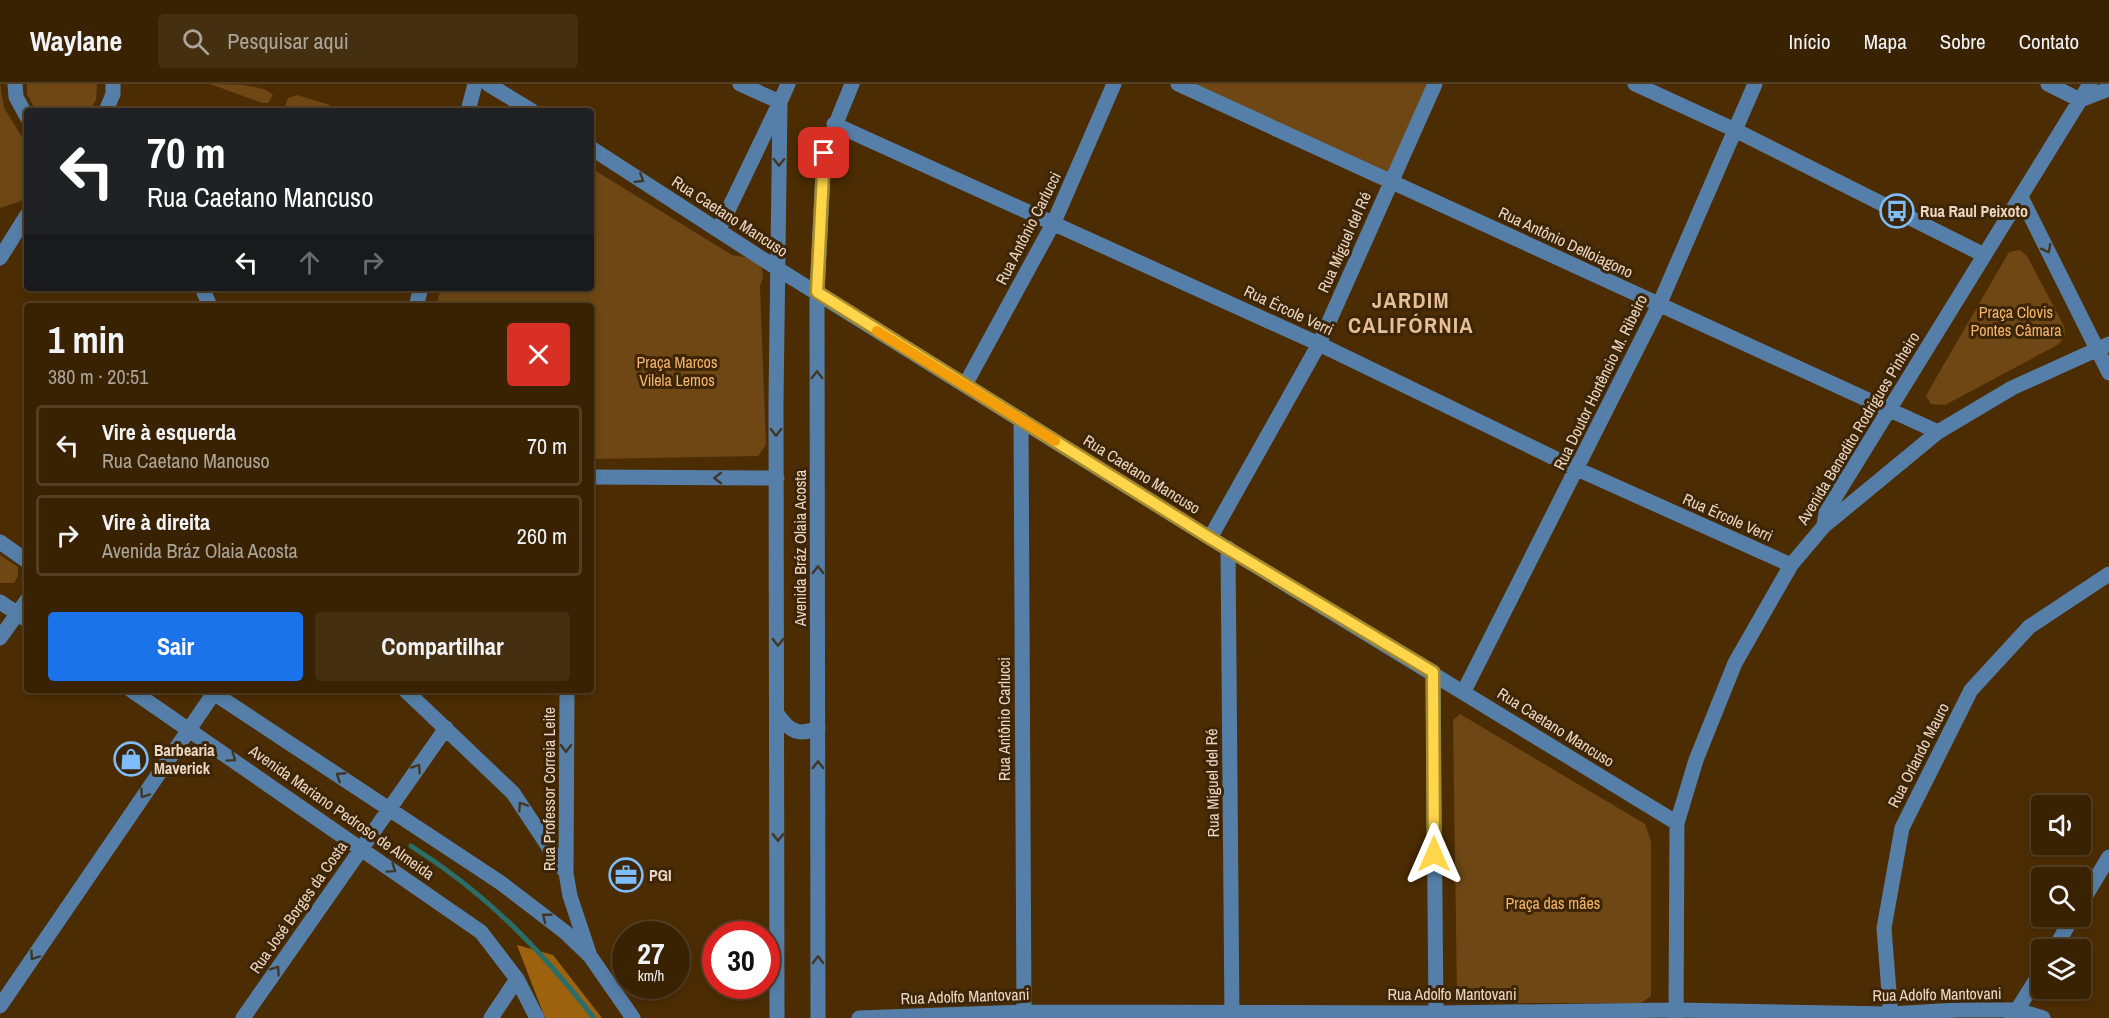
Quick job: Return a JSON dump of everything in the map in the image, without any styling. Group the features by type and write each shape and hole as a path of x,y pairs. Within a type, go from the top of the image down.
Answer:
{"street":[{"path":"15,84 16,97 24,112"},
{"path":"108,108 113,84"},
{"path":"469,108 475,84"},
{"path":"488,84 527,108"},
{"path":"719,229 780,102 740,84"},
{"name":"Avenida Bráz Olaia Acosta","path":"777,1018 778,269 780,102 788,84"},
{"name":"Avenida Bráz Olaia Acosta","path":"818,1018 817,292 824,153 852,84"},
{"name":"Rua Antônio Carlucci","path":"965,385 1054,222 1114,84"},
{"name":"Rua Antônio Delloiagono","path":"1178,84 1938,432"},
{"name":"Rua Miguel del Ré","path":"1210,538 1319,344 1436,84"},
{"path":"1635,84 1735,130 1984,255"},
{"name":"Rua Doutor Hortêncio M. Ribeiro","path":"1464,691 1659,304 1755,84"},
{"path":"2048,84 2080,100 2109,89"},
{"name":"Avenida Benedito Rodrigues Pinheiro","path":"1676,1014 1677,823 1696,760 1735,663 1791,565 1824,525 1826,512 2090,84"},
{"name":"Rua Ércole Verri","path":"834,124 1319,344 1577,469 1791,565"},
{"name":"Rua Caetano Mancuso","path":"594,150 778,269 1210,538 1677,823"},
{"path":"2021,196 2103,347 2109,373"},
{"path":"0,258 24,220"},
{"path":"1824,525 1938,432 2012,388 2103,347"},
{"name":"Rua Antônio Carlucci","path":"1021,419 1024,1015"},
{"path":"594,477 777,478"},
{"path":"0,542 24,559"},
{"name":"Rua Miguel del Ré","path":"1228,549 1232,1015"},
{"name":"Rua Orlando Mauro","path":"1891,1016 1884,928 1902,828 1971,690 2029,627 2109,574"},
{"path":"0,602 22,617 0,638"},
{"path":"1433,672 1436,1016"},
{"name":"Avenida Mariano Pedroso de Almeida","path":"136,693 481,932 517,979 537,1018"},
{"path":"0,1006 212,693"},
{"name":"Avenida Mariano Pedroso de Almeida","path":"216,693 509,889 565,932 590,956"},
{"path":"408,693 513,793 566,873"},
{"name":"Rua Professor Correia Leite","path":"567,693 566,873 570,896 590,956"},
{"path":"778,715 793,731 801,733 818,728"},
{"name":"Rua José Borges da Costa","path":"243,1018 446,728"},
{"path":"2091,887 2109,857"},
{"path":"590,956 633,1018"},
{"path":"491,1018 517,979"},
{"path":"2015,1014 2031,988"},
{"name":"Rua Adolfo Mantovani","path":"860,1018 1024,1015 1891,1016 1957,1010 2043,1018"}],"green space":[{"path":"0,84 4,108 24,140 24,200 0,208"},
{"path":"27,84 97,84 96,100 91,108 34,108 27,94"},
{"path":"210,84 253,87 268,91 273,95 268,103 262,103"},
{"path":"1178,84 1435,84 1391,182"},
{"path":"297,95 330,105 329,108 284,108 288,98"},
{"name":"Praça Marcos Vilela Lemos","path":"594,170 732,255 750,258 762,268 763,277 760,286 766,445 758,456 594,459 594,303 437,303 440,291 594,291"},
{"name":"Praça Clovis Pontes Câmara","path":"2020,250 2027,256 2064,326 2065,335 2059,344 1945,405 1931,404 1926,396 1932,385 2009,252"},
{"path":"0,555 18,567 18,576 14,583 0,583"},
{"name":"Praça das mães","path":"1460,714 1645,824 1651,841 1651,996 1641,1003 1464,1003 1457,993 1453,720"}],"shaded area":[{"path":"517,945 553,955 602,1018 545,1018"}],"waterway":[{"path":"411,846 488,903 532,946 594,1018"}],"slow traffic":[{"path":"877,331 1055,441"}],"place":[{"name":"Rua Raul Peixoto","path":"1897,211"},
{"name":"Barbearia Maverick","path":"131,759"},
{"name":"PGI","path":"626,875"}],"district":[{"name":"JARDIM CALIFÓRNIA","path":"1411,312"}],"route":[{"path":"824,153 820,184 817,292 1210,538 1433,672 1434,854"}]}
